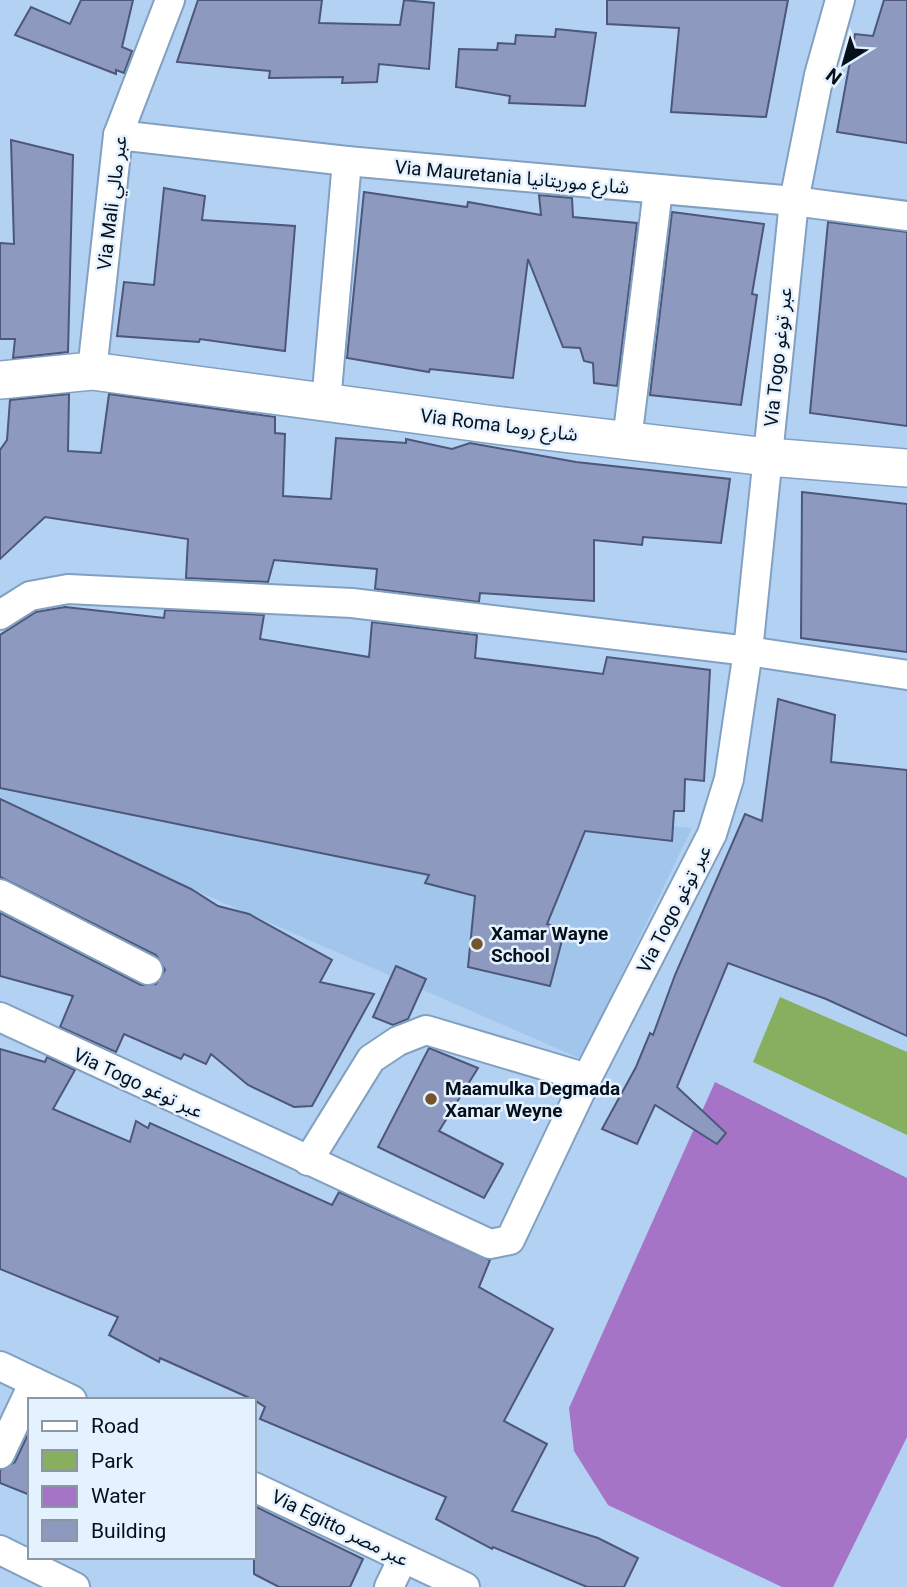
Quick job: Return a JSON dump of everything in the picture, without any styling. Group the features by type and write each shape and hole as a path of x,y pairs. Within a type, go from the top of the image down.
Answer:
{"street":[{"name":"Via Mali عبر مالي","path":"92,372 118,135 170,0"},
{"name":"Via Togo عبر توغو","path":"0,1017 489,1244 510,1240 587,1078 712,834 729,779 748,650 794,201 818,75 840,0"},
{"name":"Via Mauretania شارع موريتانيا","path":"118,135 347,161 794,201 907,216"},
{"path":"326,403 347,161"},
{"path":"627,440 658,190"},
{"name":"Via Roma شارع روما","path":"0,380 92,372 768,457 907,468"},
{"path":"0,615 30,596 68,589 352,603 748,650 907,675"},
{"path":"0,894 148,970"},
{"path":"308,1161 371,1059 398,1041 426,1030 587,1078"},
{"path":"0,1366 68,1398"},
{"path":"0,1454 34,1382"},
{"name":"Via Egitto عبر مصر","path":"256,1488 465,1587"},
{"path":"0,1550 75,1587"},
{"path":"389,1587 403,1559"}],"shaded area":[{"name":"Xamar Wayne School","path":"0,750 692,828 581,1059 0,805"}],"green space":[{"path":"780,997 907,1052 907,1135 753,1062"}],"water":[{"path":"715,1082 907,1178 907,1437 833,1587 782,1587 608,1505 574,1451 569,1408"}],"building":[{"path":"81,0 133,0 122,47 132,51 124,73 116,70 116,74 15,35 31,7 70,24"},
{"path":"198,0 322,0 319,23 400,25 404,0 434,3 429,69 379,64 377,82 342,83 343,77 269,78 270,71 177,62"},
{"path":"607,0 788,0 766,117 671,112 679,28 607,24"},
{"path":"884,0 907,0 907,143 837,132 855,34 873,36"},
{"path":"556,29 596,33 585,106 509,103 510,96 456,87 459,49 497,50 498,43 515,44 516,35 555,37"},
{"path":"11,140 73,155 68,352 13,358 15,339 0,339 0,243 14,244"},
{"path":"164,188 205,196 202,220 295,226 285,351 200,339 199,342 117,336 124,282 154,285"},
{"path":"364,192 467,207 468,202 541,215 539,195 572,198 573,217 637,223 617,386 594,383 593,363 584,361 580,348 563,347 528,259 513,378 430,369 429,372 347,358"},
{"path":"672,212 764,224 752,294 757,295 741,405 650,395"},
{"path":"828,222 907,232 907,426 810,413"},
{"path":"69,394 68,451 101,453 109,394 275,417 275,433 285,434 283,496 331,499 336,438 406,443 406,439 452,449 470,443 576,462 730,479 721,543 643,537 642,545 594,540 594,601 480,593 479,602 375,589 377,569 274,560 268,582 186,578 188,539 45,517 0,559 0,450 7,440 10,400"},
{"path":"802,492 907,504 907,652 801,638"},
{"path":"65,607 164,618 165,610 264,615 260,639 369,657 372,622 477,635 475,658 603,674 607,657 710,670 704,781 685,779 684,811 674,811 672,841 585,831 547,924 565,929 550,986 468,967 475,896 425,883 429,875 0,788 0,635 36,612"},
{"path":"778,699 835,715 831,762 907,770 907,1036 826,999 728,963 677,1087 726,1133 717,1144 655,1105 637,1144 602,1129 636,1067 650,1033 653,1035 675,975 745,814 762,821"},
{"path":"0,799 191,889 218,906 249,914 332,960 320,982 374,994 312,1106 294,1107 248,1085 211,1054 206,1064 184,1054 181,1059 124,1034 116,1052 60,1027 73,996 0,976 0,913 141,985 156,984 165,970 156,955 0,877"},
{"path":"396,966 426,979 408,1019 393,1025 373,1017"},
{"name":"Maamulka Degmada Xamar Weyne","path":"429,1048 478,1068 439,1131 503,1164 484,1198 378,1147"},
{"path":"0,1049 45,1062 47,1057 75,1070 53,1109 130,1142 136,1121 148,1128 150,1123 332,1205 339,1192 490,1260 479,1287 553,1329 504,1421 547,1444 512,1511 598,1538 638,1558 624,1587 587,1587 493,1547 492,1549 436,1519 446,1497 260,1419 265,1407 256,1401 256,1398 250,1398 160,1358 159,1362 109,1335 118,1317 0,1269"},
{"path":"28,1434 28,1494 0,1483 0,1470 15,1462"},
{"path":"256,1507 363,1559 350,1587 279,1587 254,1574"}],"place":[{"name":"Xamar Wayne School","path":"477,944"},
{"name":"Maamulka Degmada Xamar Weyne","path":"431,1099"}]}
